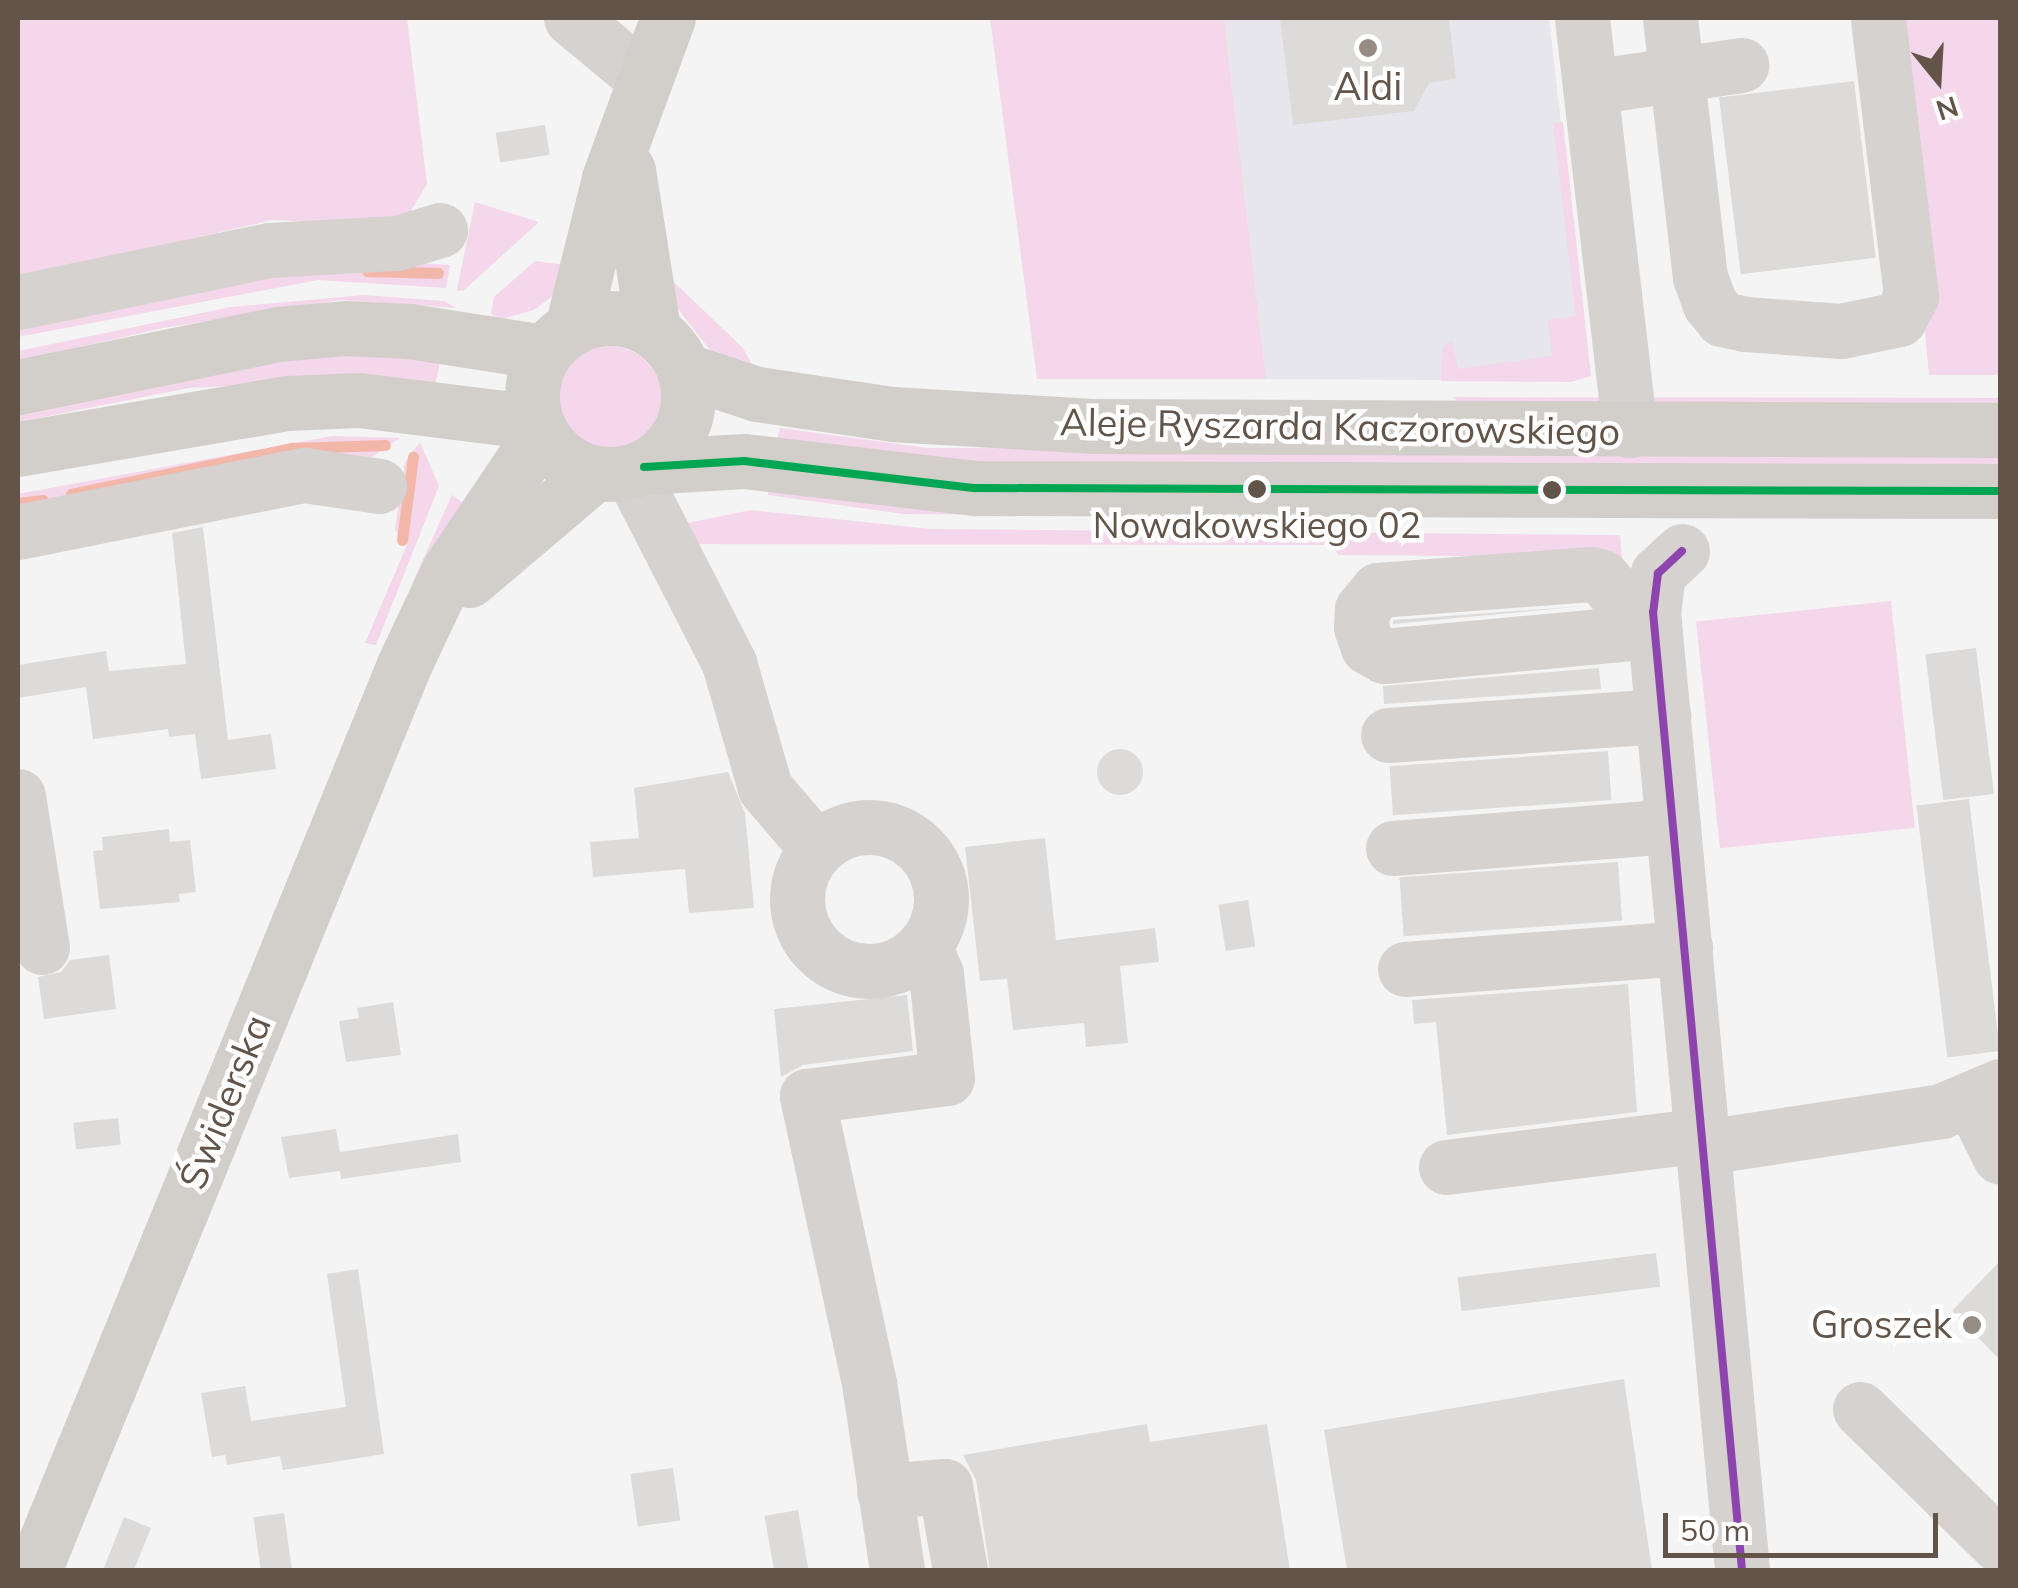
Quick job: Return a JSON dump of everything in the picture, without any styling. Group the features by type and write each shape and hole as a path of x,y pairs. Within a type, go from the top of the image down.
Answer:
{"main road":[{"path":"627,132 638,265 688,399 682,426 623,470 558,455 538,428 532,386 558,340 643,78 668,18"},
{"path":"18,386 278,334 345,328 558,340 612,318 669,350"},
{"name":"Aleje Ryszarda Kaczorowskiego","path":"669,350 774,397 947,418 1168,428 2000,430"},
{"path":"18,448 288,403 359,400 538,428"},
{"name":"Świderska","path":"34,1570 420,634 449,570 538,428"},
{"name":"Aleje Ryszarda Kaczorowskiego","path":"623,470 744,461 975,488 2000,491"},
{"name":"Świderska","path":"420,634 516,533 623,470"}],"street":[{"path":"571,18 643,78"},
{"path":"1582,18 1630,430"},
{"path":"1670,18 1700,276 1710,304 1722,319 1756,327 1881,326 1899,320 1911,296 1878,18"},
{"path":"1590,87 1741,64"},
{"path":"18,302 270,250 397,243 440,230"},
{"path":"623,470 730,664 765,788 816,849"},
{"path":"18,532 304,476 379,486"},
{"path":"1682,551 1658,572 1654,628 1742,1570"},
{"path":"1388,735 1663,716"},
{"path":"18,796 42,947"},
{"path":"1394,848 1673,826"},
{"path":"885,828 926,854 942,900 924,946 886,970 862,971 821,953 802,924 797,890 816,849 836,834 885,828"},
{"path":"896,1570 869,1382 807,1096 947,1078 936,974 924,946"},
{"path":"1404,968 1685,948"},
{"path":"1446,1168 1704,1141 1987,1094 2000,1157"},
{"path":"1860,1409 2000,1546"},
{"path":"884,1490 945,1486 960,1570"}],"shaded area":[{"path":"18,18 407,18 427,184 402,226 272,220 18,279"},
{"path":"990,18 1224,18 1266,379 1037,379"},
{"path":"1224,18 1549,18 1589,369 1564,381 1266,379"},
{"path":"1896,18 2000,18 2000,375 1929,375"},
{"path":"1563,122 1591,376 1571,382 1441,381 1443,347 1452,341 1458,369 1552,356 1548,320 1576,316 1553,124"},
{"path":"475,202 539,222 463,291 457,290"},
{"path":"535,261 573,266 566,286 534,310 502,319 491,314 494,297"},
{"path":"407,262 450,265 446,288 318,280 18,337 18,315 121,294"},
{"path":"658,267 743,348 753,367 721,364 674,304"},
{"path":"363,295 444,301 456,308 341,300 163,328 18,361 18,351 231,307"},
{"path":"609,346 629,350 646,362 658,379 662,399 658,419 646,436 629,448 609,452 589,448 572,436 560,419 556,399 560,379 572,362 589,350"},
{"path":"293,353 441,357 435,385 328,381 189,388 18,422 18,408"},
{"path":"1452,397 2000,398 2000,406 1462,404"},
{"path":"780,428 927,448 2000,451 2000,465 992,465 776,444"},
{"path":"332,436 400,438 372,457 325,458 18,515 18,494"},
{"path":"420,442 439,486 376,645 365,643 407,545 395,530 405,462"},
{"path":"769,487 912,509 2000,512 2000,519 903,514 768,495"},
{"path":"452,495 470,507 411,586"},
{"path":"751,510 930,529 1620,535 1625,591 1592,557 1338,555 1333,545 674,544 668,527"},
{"path":"1891,601 1915,828 1720,848 1696,621"}],"building":[{"name":"Aldi","path":"1280,18 1449,18 1456,79 1429,83 1414,111 1293,125"},
{"path":"1854,81 1876,258 1741,274 1719,98"},
{"path":"545,125 550,155 500,162 496,133"},
{"path":"203,527 228,740 271,734 276,769 201,779 195,734 169,737 168,729 93,739 86,687 18,698 18,665 106,651 109,671 186,664 172,533"},
{"path":"1585,606 1393,624 1393,620"},
{"path":"1976,648 1994,794 1943,800 1925,654"},
{"path":"1599,668 1601,689 1384,704 1383,686"},
{"path":"1120,749 1136,756 1143,772 1136,788 1120,795 1104,788 1097,772 1104,756"},
{"path":"1608,751 1611,800 1393,815 1390,766"},
{"path":"728,772 745,813 754,908 689,913 685,869 593,877 590,842 639,838 634,788"},
{"path":"1969,799 2000,1051 1947,1058 1916,805"},
{"path":"169,829 170,842 190,840 196,892 179,894 180,902 100,909 93,851 103,850 102,837"},
{"path":"1045,838 1056,940 1155,928 1159,962 1120,966 1128,1043 1086,1047 1084,1023 1013,1030 1007,979 980,981 965,847"},
{"path":"1618,862 1622,921 1404,936 1400,877"},
{"path":"1248,900 1255,946 1226,951 1218,905"},
{"path":"109,955 116,1009 44,1019 38,977 61,972 70,960"},
{"path":"1628,984 1637,1112 1447,1135 1436,1022 1414,1024 1412,1000"},
{"path":"907,995 913,1051 803,1065 781,1077 774,1009"},
{"path":"393,1002 401,1055 346,1062 339,1021 359,1018 357,1008"},
{"path":"118,1118 121,1145 76,1150 73,1123"},
{"path":"336,1129 340,1152 458,1134 461,1162 341,1179 340,1171 289,1178 281,1137"},
{"path":"1656,1253 1660,1287 1462,1311 1457,1277"},
{"path":"2000,1261 2000,1360 1952,1311"},
{"path":"358,1269 384,1454 283,1470 280,1456 227,1465 225,1455 212,1457 201,1393 245,1386 251,1421 346,1407 327,1274"},
{"path":"1624,1379 1652,1570 1347,1570 1324,1430"},
{"path":"1147,1424 1150,1442 1267,1424 1290,1570 990,1570 976,1480 963,1455"},
{"path":"673,1468 680,1520 638,1526 630,1474"},
{"path":"798,1510 809,1570 774,1570 765,1516"},
{"path":"284,1513 292,1570 261,1570 253,1517"},
{"path":"124,1517 151,1528 134,1570 103,1570"}],"waterway":[{"path":"367,271 438,273"},
{"path":"71,494 292,448 385,445"},
{"path":"402,540 413,457"},
{"path":"18,503 43,500"}],"transit line":[{"path":"644,467 744,461 975,488 2000,491"},
{"path":"1682,551 1658,573 1653,612 1742,1570"}],"place":[{"name":"Aldi","path":"1368,48"},
{"name":"Nowakowskiego 02","path":"1257,489"},
{"name":"Groszek","path":"1972,1325"}]}
